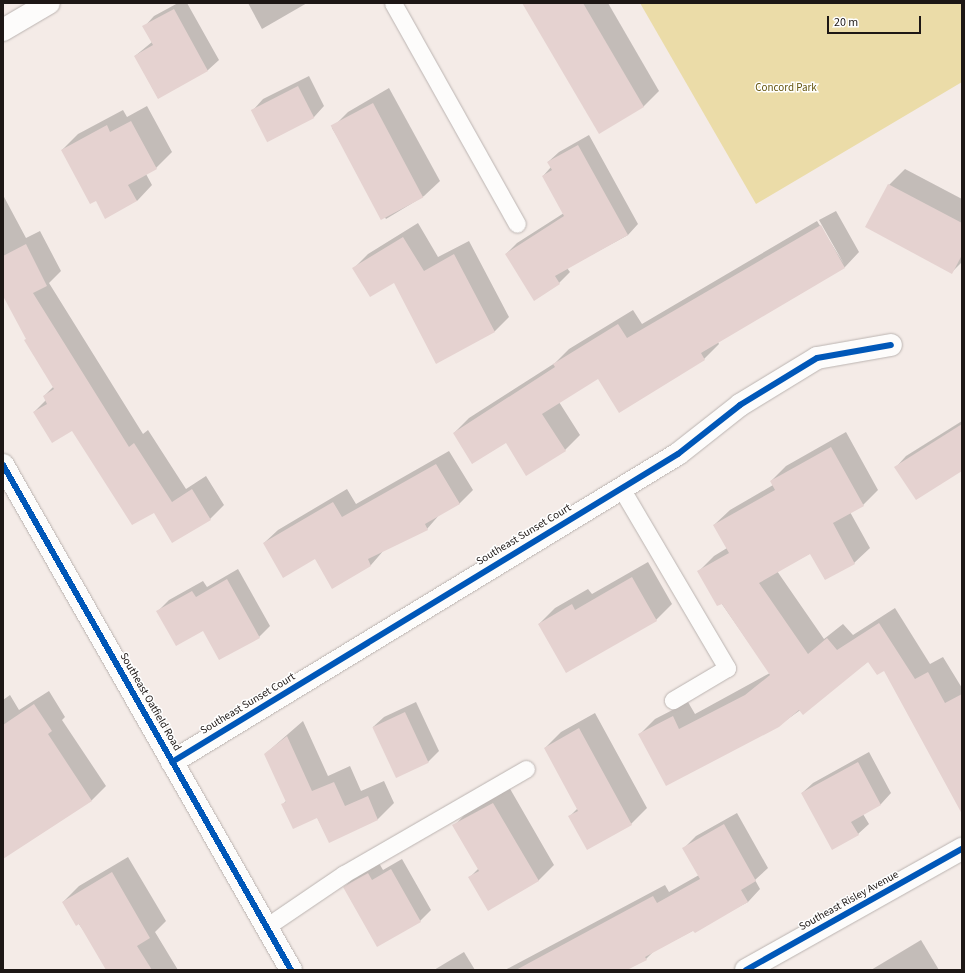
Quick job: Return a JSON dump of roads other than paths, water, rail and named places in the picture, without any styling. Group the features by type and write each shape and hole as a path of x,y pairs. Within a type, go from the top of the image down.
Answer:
{"street":[{"path":"3,30 50,3"},
{"name":"Southeast Sunset Court","path":"172,762 678,454 740,405 816,358 891,345"},
{"name":"Southeast Oatfield Road","path":"3,465 291,970"},
{"name":"Southeast Risley Avenue","path":"746,970 962,848"}],"lane":[{"path":"393,3 517,224"},
{"path":"621,488 727,668 673,700"},
{"path":"266,927 344,874 526,769"}],"park label":[{"name":"Concord Park","path":"786,88"}]}
